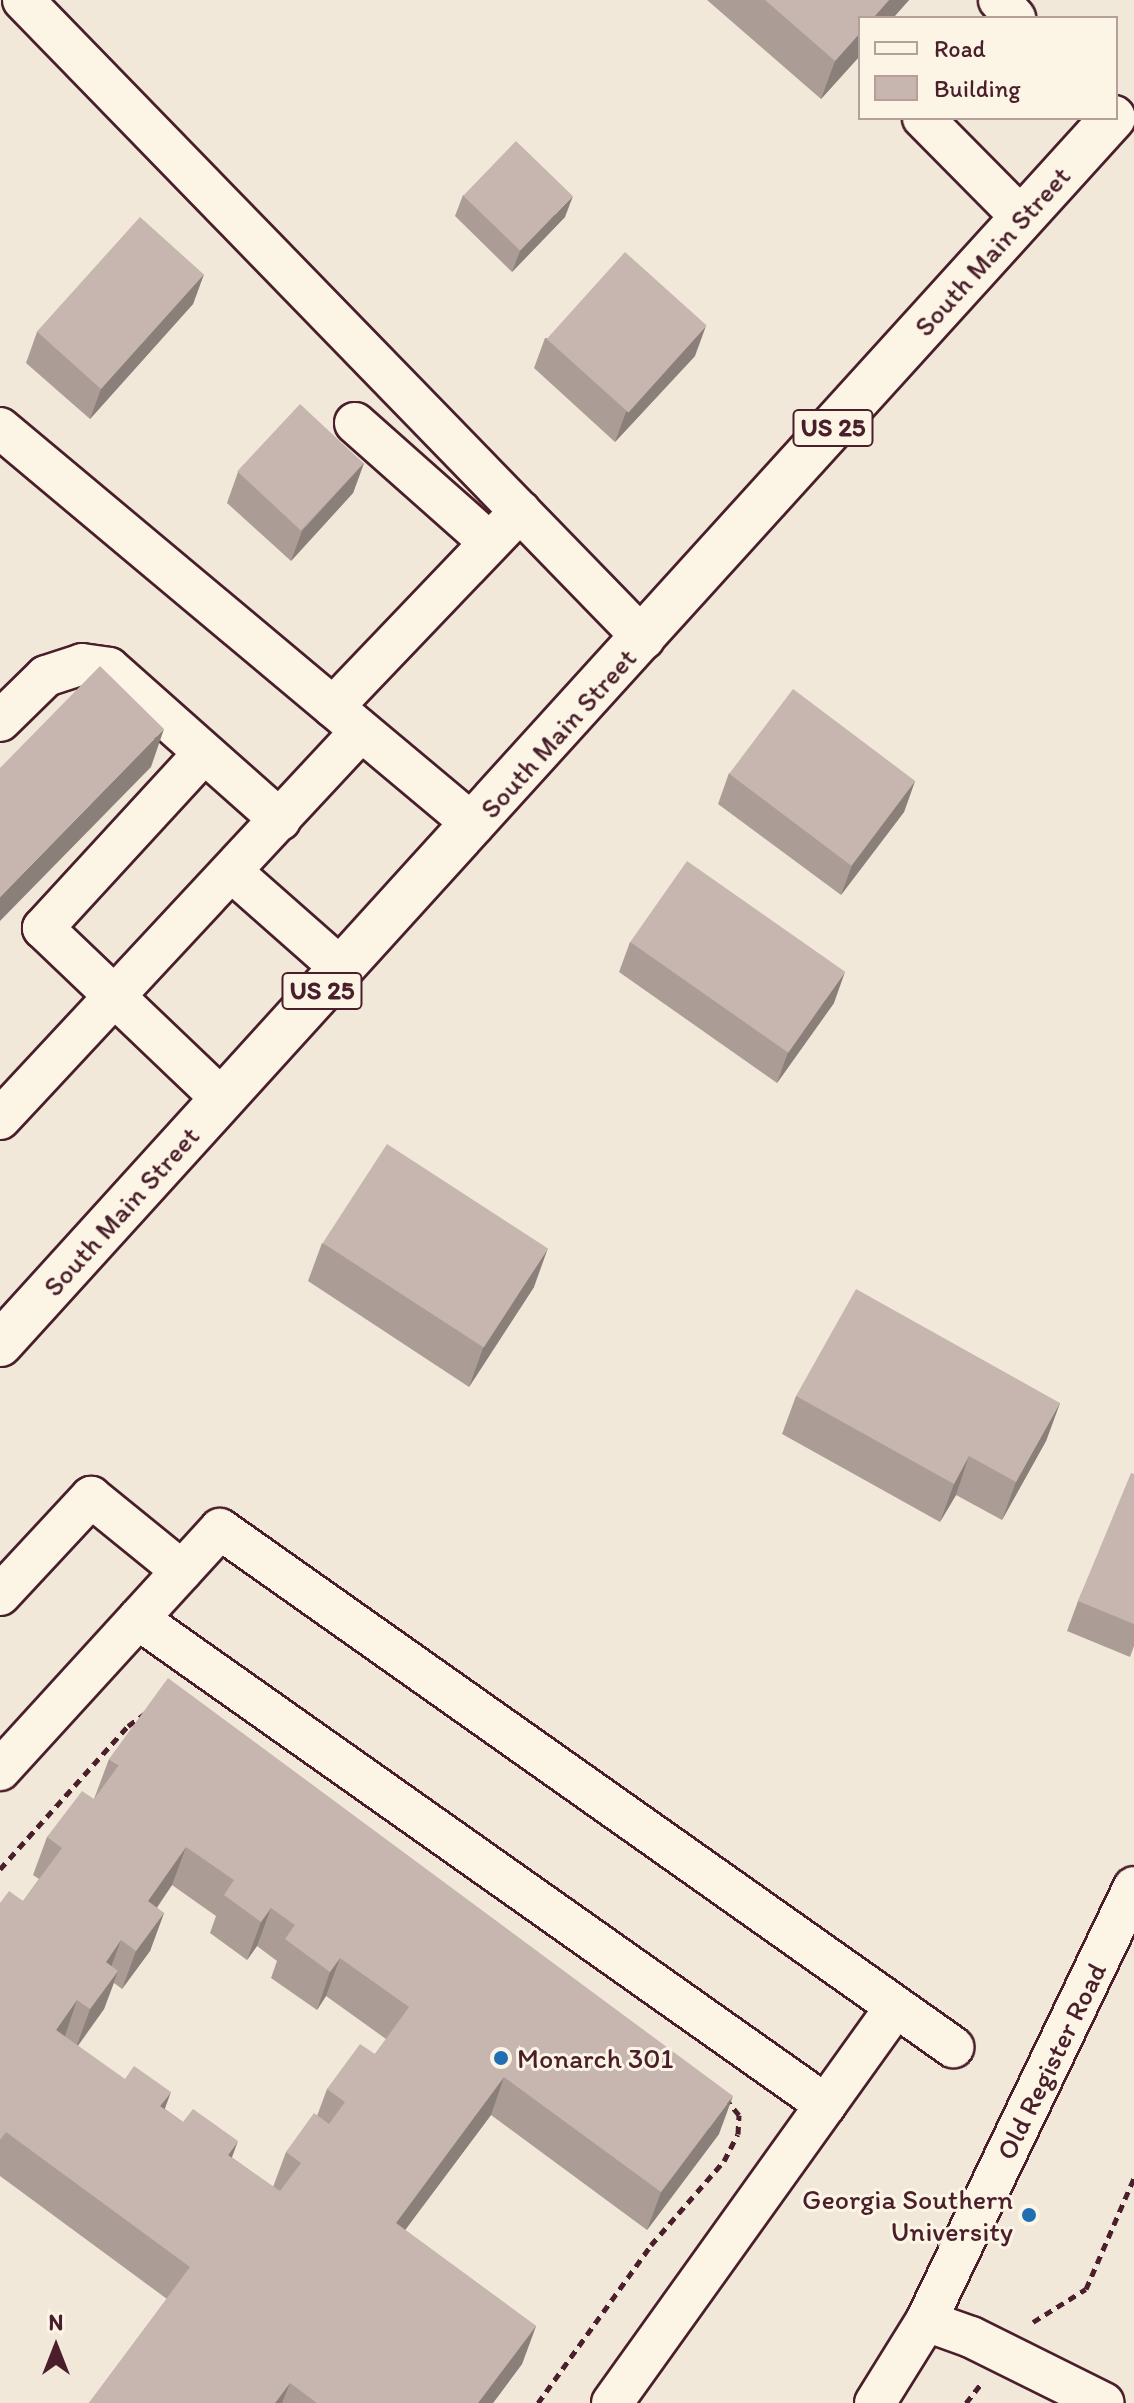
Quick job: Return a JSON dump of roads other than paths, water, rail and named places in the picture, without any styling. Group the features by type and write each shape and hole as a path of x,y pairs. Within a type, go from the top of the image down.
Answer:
{"main road":[{"name":"South Main Street","path":"4,1333 223,1100 644,639 1110,120"}],"street":[{"path":"23,0 644,639"},
{"path":"925,120 1021,217"},
{"path":"355,423 489,542"},
{"path":"0,428 474,825"},
{"path":"0,1119 280,820 347,719 489,542 520,511"},
{"path":"0,721 46,676 82,664 109,668 280,820"},
{"path":"204,753 43,928 223,1100"},
{"path":"232,872 342,969"},
{"path":"0,1595 91,1497 182,1571"},
{"path":"0,1770 220,1529 953,2047"},
{"path":"138,1619 826,2105"},
{"name":"Old Register Road","path":"875,2403 926,2321 1134,1887"},
{"path":"630,2397 826,2105 896,2007"},
{"path":"926,2321 1006,2355 1104,2403"}],"place":[{"name":"Monarch 301","path":"501,2058"},
{"name":"Georgia Southern University","path":"1029,2215"}]}
